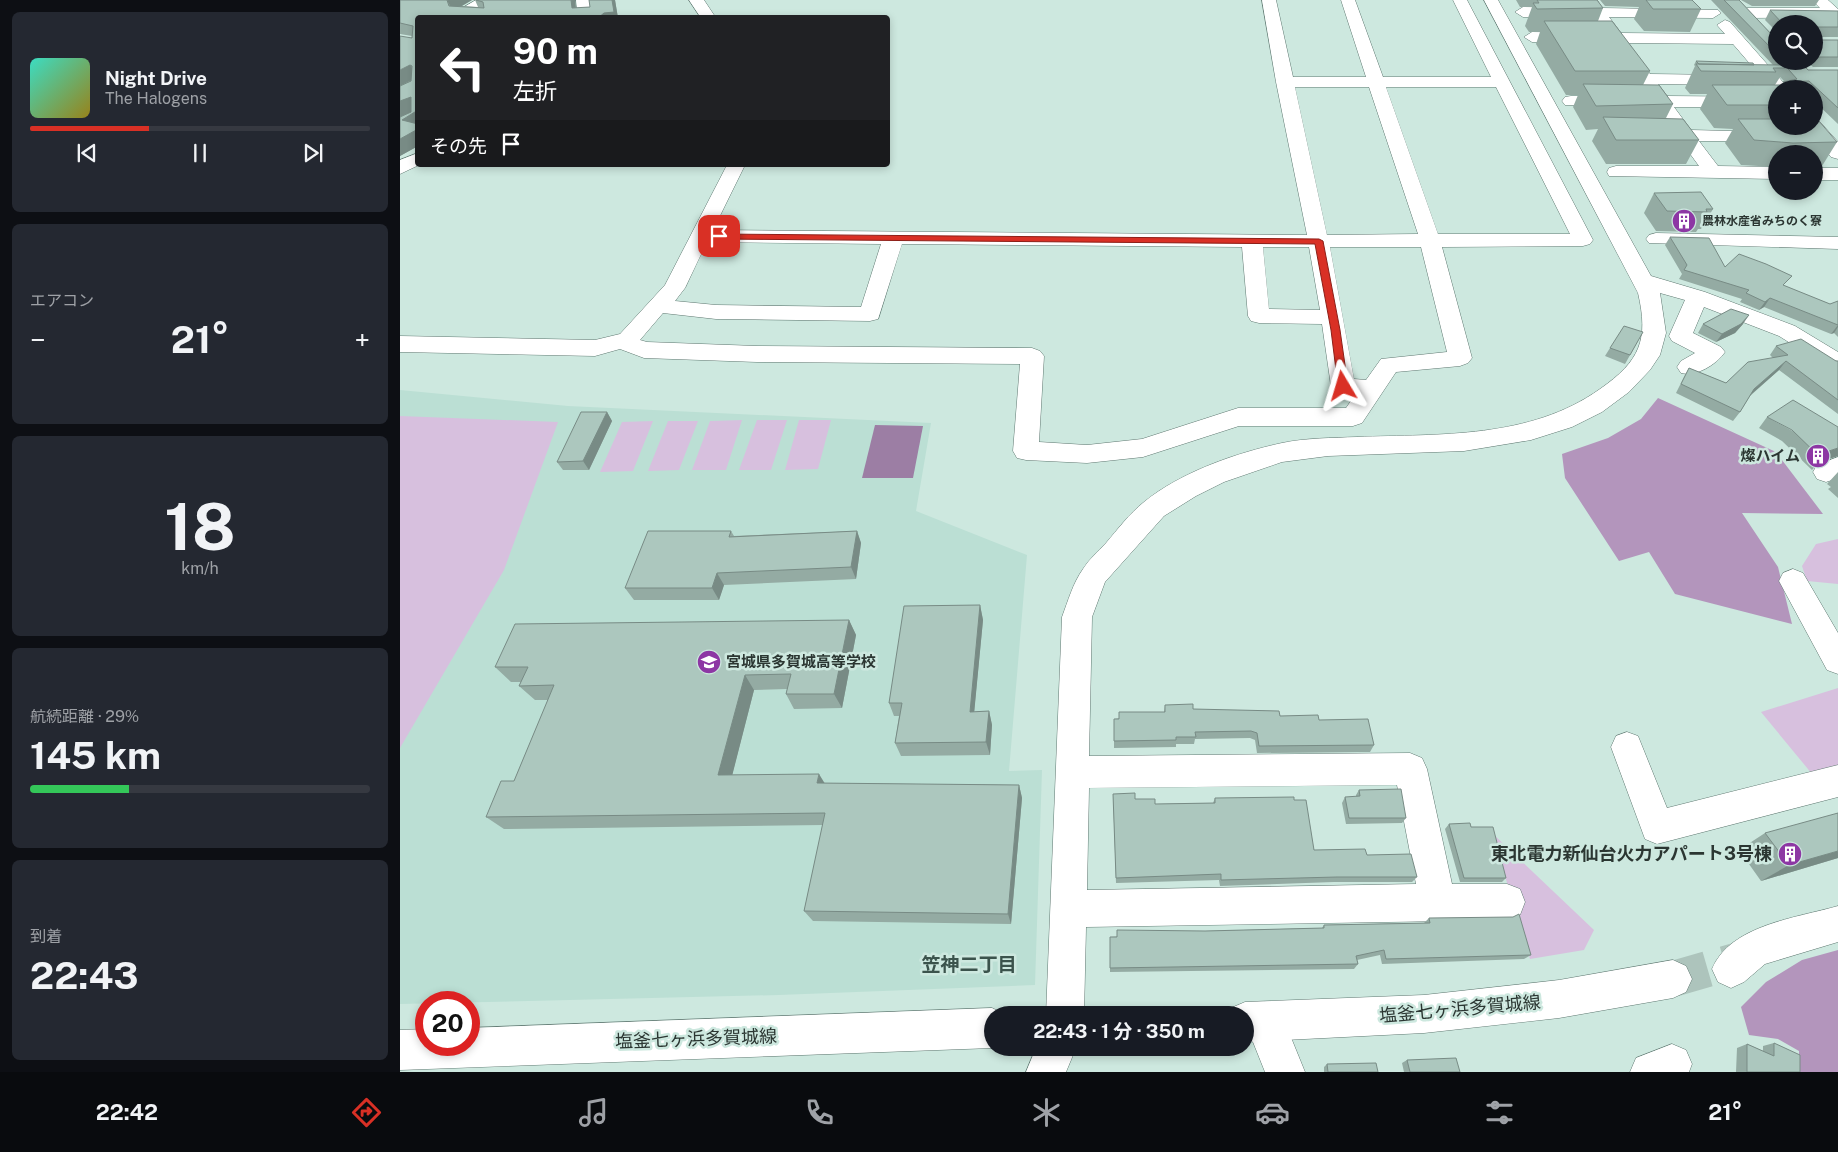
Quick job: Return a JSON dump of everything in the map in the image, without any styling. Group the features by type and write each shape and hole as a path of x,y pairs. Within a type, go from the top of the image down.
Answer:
{"street":[{"path":"472,15 462,12 487,0"},
{"path":"583,0 586,15"},
{"path":"696,0 707,15"},
{"path":"1269,0 1284,82 1319,241 1343,386 1372,389"},
{"path":"622,340 644,350 757,354 1032,356 1026,451 1087,454 1143,448 1238,417 1352,417 1389,364 1460,358 1430,241 1348,0"},
{"path":"700,236 1319,241 1583,240 1460,0"},
{"path":"1065,1006 1077,617 1091,580 1129,535 1161,504 1225,471 1274,454 1337,447 1474,442 1529,431 1567,419 1604,400 1632,376 1646,357 1656,336 1655,314 1649,293 1491,0"},
{"path":"1702,0 1773,80"},
{"path":"1735,0 1765,30"},
{"path":"1819,0 1836,15"},
{"path":"1523,12 1593,6 1713,13"},
{"path":"1593,6 1712,172"},
{"path":"1748,13 1836,15"},
{"path":"1532,37 1736,39"},
{"path":"1645,79 1749,80 1768,83"},
{"path":"1284,82 1503,82"},
{"path":"1570,101 1768,102"},
{"path":"1657,135 1784,136"},
{"path":"1816,135 1838,153"},
{"path":"400,168 415,160"},
{"path":"400,344 596,348 628,339 674,288 735,167"},
{"path":"1616,172 1768,173"},
{"path":"1823,174 1838,174"},
{"path":"659,306 716,312 870,314 893,238"},
{"path":"1656,239 1838,243"},
{"path":"1252,240 1259,316 1333,317"},
{"path":"1643,281 1697,297 1787,331 1838,362"},
{"path":"1689,367 1713,352 1680,336 1697,297"},
{"path":"1793,581 1838,661"},
{"path":"1627,747 1657,827 1838,782"},
{"path":"1073,772 1410,769 1438,902"},
{"path":"1068,909 1507,902"},
{"path":"1731,968 1755,948 1838,924"},
{"name":"塩釜七ヶ浜多賀城線","path":"1255,1022 1424,1014 1559,999 1674,979"},
{"path":"1255,1022 1285,1072"},
{"name":"塩釜七ヶ浜多賀城線","path":"400,1050 984,1028"},
{"path":"1046,1072 1053,1056"}],"shaded area":[{"name":"宮城県多賀城高等学校","path":"400,390 568,406 931,423 916,511 1027,555 1009,771 1042,770 1035,985 779,995 480,1002 480,991 415,991 415,1004 400,1004"},
{"path":"1658,398 1776,452 1823,514 1742,513 1778,567 1792,624 1675,594 1649,552 1619,561 1565,478 1562,454 1608,438 1641,419"},
{"path":"400,416 558,422 504,570 400,748"},
{"path":"742,420 726,470 692,470 710,421"},
{"path":"757,420 787,420 771,470 739,470"},
{"path":"799,420 831,420 818,469 785,470"},
{"path":"653,421 633,471 600,472 622,422"},
{"path":"668,421 698,421 679,470 648,471"},
{"path":"875,425 923,426 913,478 862,478"},
{"path":"1838,539 1838,584 1807,581 1802,566 1816,544"},
{"path":"1838,688 1838,774 1817,780 1761,712"},
{"path":"1492,833 1594,930 1584,950 1530,959"},
{"path":"1838,950 1838,1072 1799,1072 1799,1051 1778,1039 1749,1035 1741,1007 1766,982 1802,960"}],"building":[{"path":"400,0 447,0 449,6 484,8 483,2 476,0 571,0 572,8 590,7 589,0 612,0 614,12 602,15 415,15 415,112 402,120 415,123 415,131 400,139 400,117 411,112 411,97 400,101 400,86 411,81 412,66 410,65 400,70 400,36 412,38 413,26 400,23"},
{"path":"1537,0 1597,0 1603,8 1537,9 1533,3 1539,3"},
{"path":"1646,0 1692,0 1701,9 1653,9"},
{"path":"1724,0 1739,0 1768,31 1768,45"},
{"path":"1770,10 1838,11 1838,27 1823,27 1823,15 1775,15"},
{"path":"1544,21 1612,21 1650,71 1575,71"},
{"path":"1823,40 1838,40 1838,57 1823,57"},
{"path":"1696,61 1753,63 1754,65 1699,64"},
{"path":"1696,64 1768,65 1768,70 1774,70 1776,72 1701,71"},
{"path":"1789,70 1838,70 1838,108 1823,94 1823,80 1792,80 1797,79"},
{"path":"1583,84 1659,85 1673,104 1596,106"},
{"path":"1712,85 1768,85 1768,105 1727,105"},
{"path":"1603,117 1683,119 1699,140 1616,140"},
{"path":"1738,119 1768,119 1768,135 1823,135 1823,126 1837,142 1793,143 1754,140"},
{"path":"1701,192 1713,209 1706,209 1707,212 1667,211 1654,193"},
{"path":"1670,237 1709,238 1725,267 1739,254 1792,276 1783,285 1830,304 1838,301 1838,325 1770,298 1765,302 1746,293 1749,290 1684,270 1687,265"},
{"path":"1731,309 1749,315 1741,324 1722,334 1703,324"},
{"path":"1624,326 1643,332 1630,355 1610,348"},
{"path":"1801,339 1838,361 1838,400 1786,361 1754,389 1740,412 1681,384 1689,368 1726,383 1748,362 1788,355 1776,346"},
{"path":"1793,400 1838,427 1838,448 1826,452 1822,459 1792,430 1767,417"},
{"path":"581,412 607,412 583,461 557,462"},
{"path":"648,531 731,531 729,537 857,531 851,567 717,573 712,588 625,588"},
{"path":"980,605 970,712 989,711 986,742 895,743 902,703 889,703 904,606"},
{"path":"849,620 834,694 786,694 791,674 745,675 718,775 819,774 817,783 1019,785 1008,914 804,911 825,813 486,817 501,781 514,781 554,685 519,686 528,667 495,667 515,624"},
{"path":"1193,704 1193,709 1279,711 1280,716 1318,715 1319,720 1368,719 1374,745 1259,746 1257,733 1251,731 1195,732 1196,737 1176,737 1176,740 1114,741 1114,719 1119,719 1119,712 1165,712 1165,705"},
{"path":"1401,789 1406,818 1349,818 1345,797 1360,796 1359,790"},
{"path":"1135,793 1135,799 1155,799 1155,804 1215,803 1215,798 1294,797 1294,800 1306,800 1314,850 1365,849 1367,855 1411,854 1417,877 1221,880 1221,874 1116,878 1113,794"},
{"path":"1838,813 1838,851 1789,865 1765,833"},
{"path":"1470,823 1471,827 1493,827 1506,878 1464,878 1449,824"},
{"path":"1519,914 1531,955 1386,959 1384,950 1356,956 1358,964 1110,968 1110,937 1117,937 1117,930 1205,931 1324,928 1324,925 1430,923 1429,918 1513,917"},
{"path":"1774,1043 1800,1055 1800,1072 1747,1072 1747,1044 1774,1056"},
{"path":"1456,1058 1460,1072 1410,1072 1407,1060"},
{"path":"1376,1063 1378,1072 1328,1072 1327,1064"}],"tunnel":[{"path":"1673,979 1749,957"}],"place":[{"name":"農林水産省みちのく寮","path":"1684,221"},
{"name":"燦ハイム","path":"1818,456"},
{"name":"宮城県多賀城高等学校","path":"709,662"},
{"name":"東北電力新仙台火力アパート3号棟","path":"1790,854"}],"district":[{"name":"笠神二丁目","path":"969,964"}],"route":[{"path":"719,236 1319,241 1343,386"}]}
